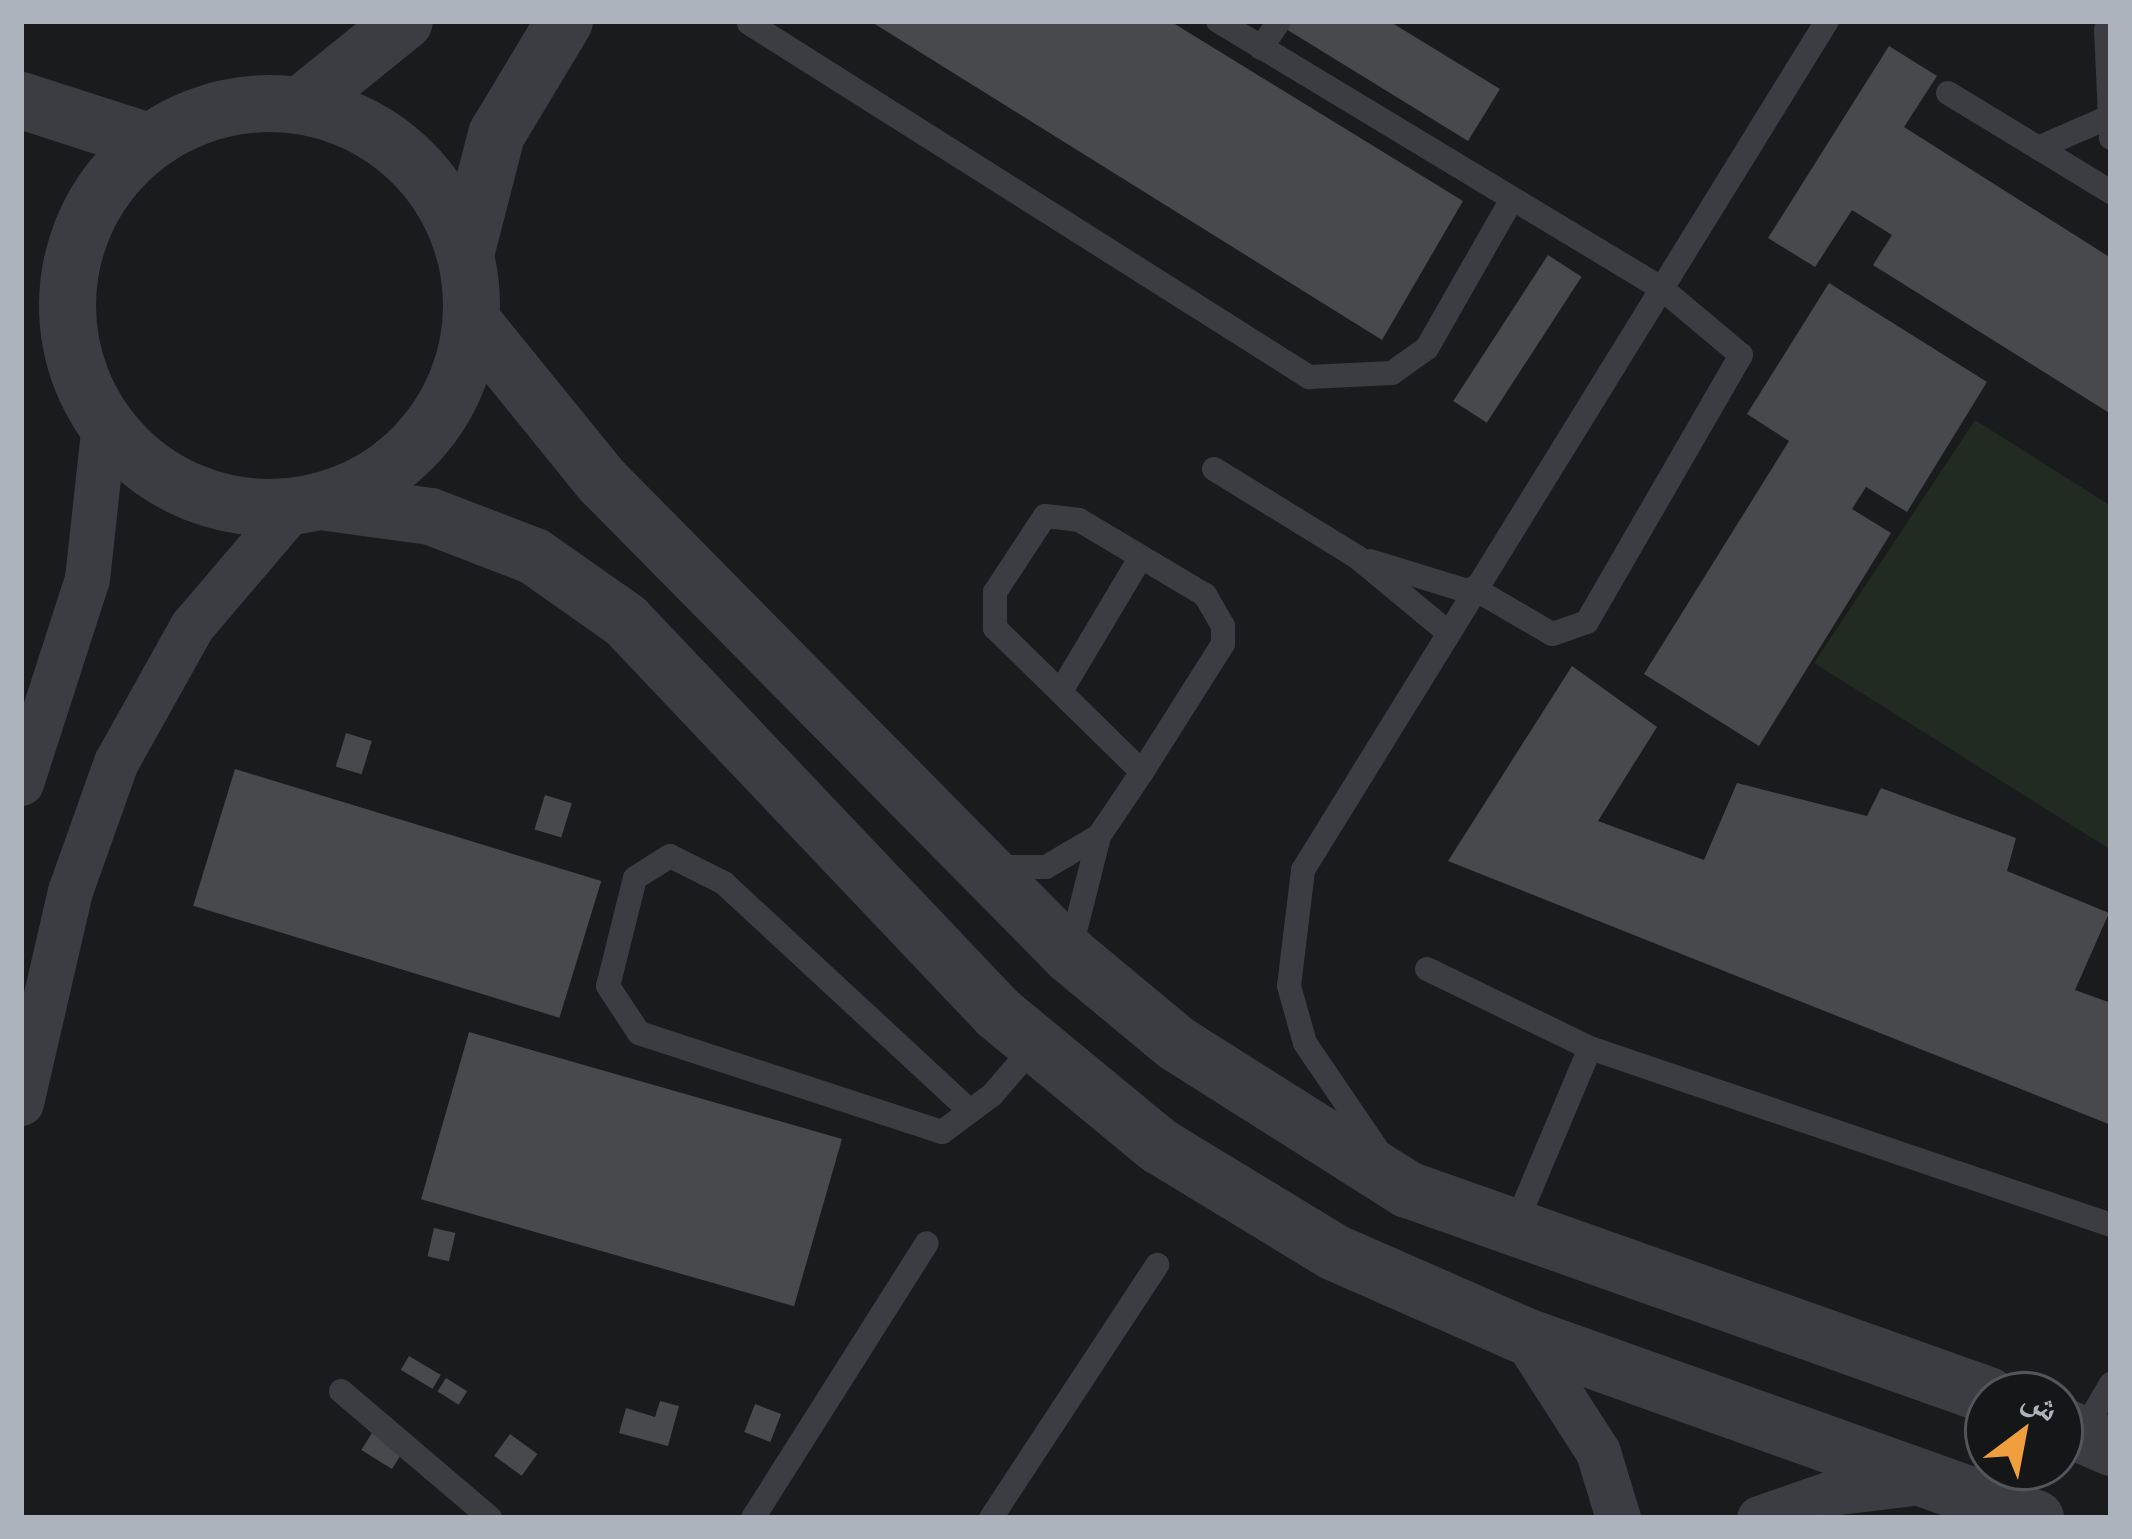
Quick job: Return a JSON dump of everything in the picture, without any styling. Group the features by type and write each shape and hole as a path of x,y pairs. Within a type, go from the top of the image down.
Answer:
{"street":[{"path":"301,104 404,21"},
{"path":"21,1102 70,891 116,762 192,626 307,504 378,477 425,435 458,381 471,320 465,254 496,134 564,21"},
{"path":"21,100 148,141"},
{"path":"71,352 65,293 78,235 106,183 148,141 230,107 301,104 346,118 422,172 465,254"},
{"path":"21,268 71,352 104,423 156,473 221,502 307,504 430,516 533,556 625,620 1036,1044 1157,1144 1334,1252 1523,1335 1943,1480 2035,1518"},
{"path":"471,320 602,481 1070,955 1288,1121 1407,1189 1512,1233 1964,1387"},
{"path":"21,783 87,579 104,423"},
{"path":"1523,1335 1598,1452 1618,1518"},
{"path":"1759,1518 1831,1493 1943,1480"}],"lane":[{"path":"1218,21 1660,288 1735,341 1740,370 1587,622 1552,634 1472,590 1357,557"},
{"path":"1262,48 1280,21"},
{"path":"1407,1189 1305,1043 1288,927 1303,870 1446,631 1828,21"},
{"path":"749,23 1309,376 1393,373 1427,348 1512,199"},
{"path":"2038,148 2109,128 2103,28"},
{"path":"1948,93 2111,192"},
{"path":"1214,469 1357,557 1446,631"},
{"path":"1070,955 1099,836 1142,772 1223,644 1223,626 1205,595 1063,514 1029,531 989,609 1061,691 1142,772"},
{"path":"1061,691 1141,557"},
{"path":"985,865 1046,866 1099,836"},
{"path":"970,1111 724,883 670,856 635,878 610,969 623,1022 887,1121 941,1132 970,1111 1036,1044"},
{"path":"1427,969 1590,1048 2111,1225"},
{"path":"1512,1233 1590,1048"},
{"path":"753,1518 927,1243"},
{"path":"991,1518 1157,1265"},
{"path":"2084,1435 2111,1384"},
{"path":"341,1390 490,1518"}],"shaded area":[{"path":"1975,420 2111,506 2111,850 1814,663"}],"building":[{"path":"870,21 1170,21 1463,201 1382,340"},
{"path":"1291,21 1389,21 1500,89 1468,141 1286,29"},
{"path":"1889,46 1937,76 1904,127 2111,258 2111,414 1873,265 1892,235 1852,210 1815,267 1768,238"},
{"path":"1548,255 1582,277 1487,423 1453,401"},
{"path":"1829,283 1987,382 1907,512 1866,487 1852,509 1891,533 1759,746 1644,674 1789,441 1747,414"},
{"path":"1572,666 1657,727 1598,821 1704,860 1737,783 1867,816 1881,788 2016,838 2007,871 2109,913 2075,990 2111,1003 2111,1125 1448,861"},
{"path":"346,733 372,741 362,774 336,766"},
{"path":"235,769 601,881 559,1018 193,906"},
{"path":"545,795 572,803 561,838 534,829"},
{"path":"469,1032 842,1139 794,1306 421,1199"},
{"path":"434,1228 455,1233 449,1261 427,1256"},
{"path":"409,1356 441,1375 432,1389 401,1370"},
{"path":"446,1378 467,1391 459,1405 438,1392"},
{"path":"660,1401 679,1406 668,1446 619,1433 626,1408 655,1417"},
{"path":"755,1404 781,1414 770,1442 744,1432"},
{"path":"372,1433 403,1452 392,1469 361,1450"},
{"path":"510,1434 538,1454 522,1476 494,1456"}]}
